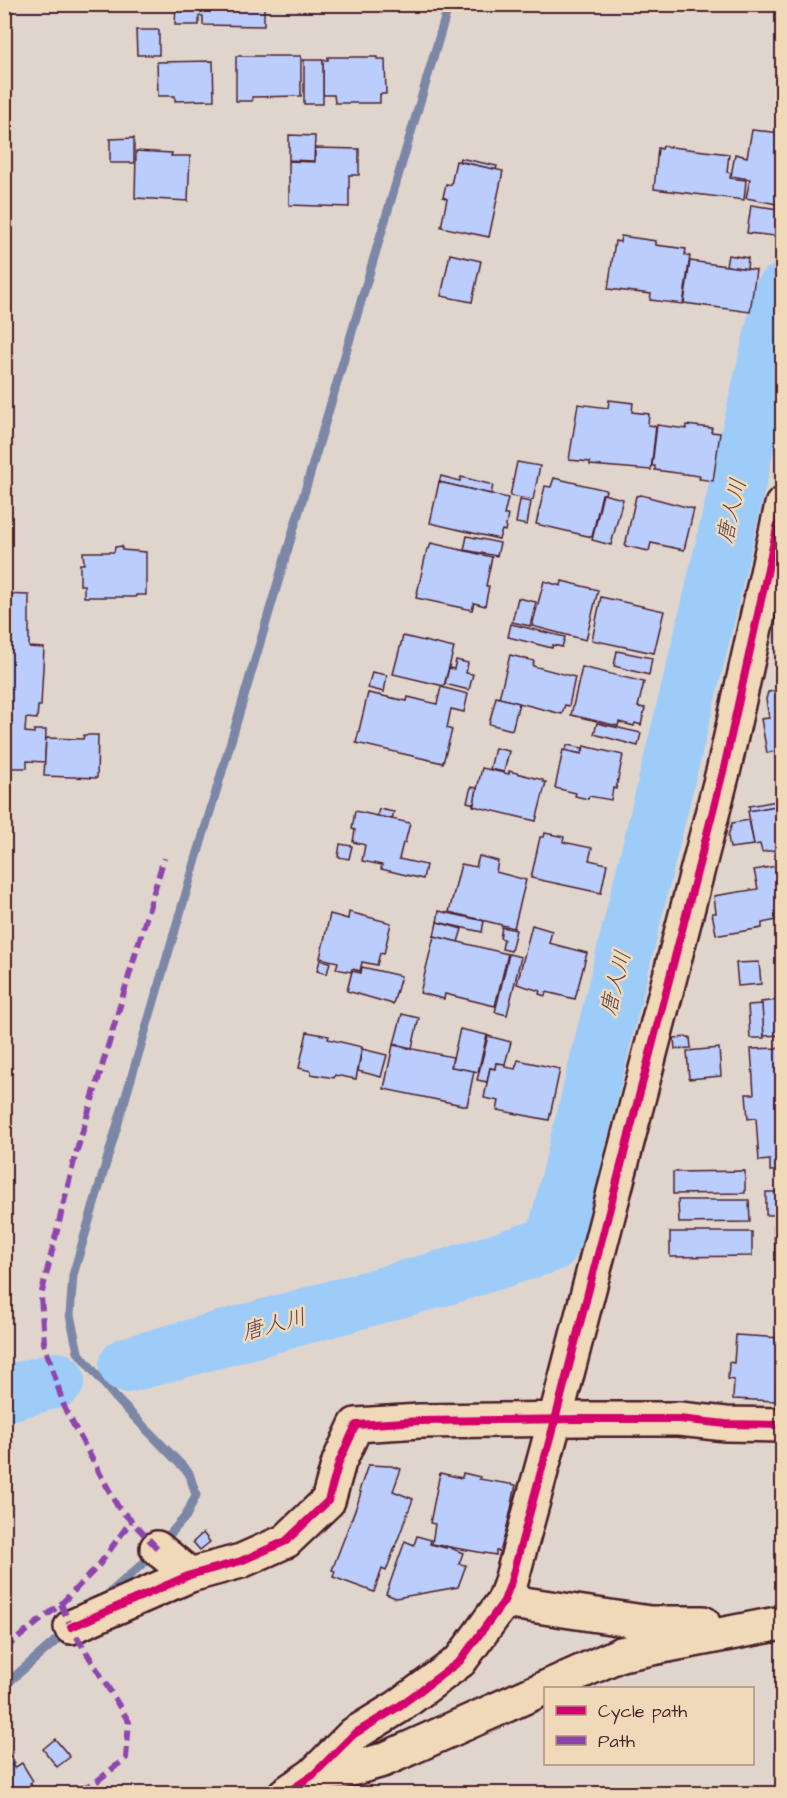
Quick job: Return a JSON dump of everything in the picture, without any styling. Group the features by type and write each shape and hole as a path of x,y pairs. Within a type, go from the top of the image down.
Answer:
{"street":[{"path":"285,1794 314,1775 354,1734 398,1707 460,1660 504,1602 555,1420 724,768 783,505"},
{"path":"71,1627 190,1575 241,1561 286,1541 328,1501 339,1462 356,1425 420,1421 679,1419 726,1424 783,1425"},
{"path":"157,1548 190,1575"},
{"path":"504,1602 650,1623 783,1623"},
{"path":"547,1687 621,1654 783,1623"},
{"path":"314,1775 341,1772 383,1760 544,1688"}],"building":[{"path":"176,4 264,4 264,26 203,25 203,16 199,16 199,25 175,25"},
{"path":"136,30 159,30 159,55 137,55"},
{"path":"236,56 301,56 301,96 252,97 252,101 236,101"},
{"path":"328,57 385,59 386,94 380,94 380,103 335,103 334,95 323,95 323,60 328,60"},
{"path":"304,60 323,60 323,104 304,104"},
{"path":"213,61 214,100 175,101 175,96 158,96 157,62"},
{"path":"752,130 782,133 782,205 746,198 750,179 731,176 735,154 747,157"},
{"path":"289,135 315,136 314,161 289,160"},
{"path":"134,138 134,163 110,163 110,139"},
{"path":"663,146 729,154 727,172 731,173 730,178 746,180 744,200 654,189 658,148 662,149"},
{"path":"315,148 359,149 359,175 349,175 349,207 289,205 289,161 315,162"},
{"path":"136,151 190,156 188,201 135,198"},
{"path":"460,158 497,166 496,170 459,161"},
{"path":"456,161 503,171 489,237 441,227 447,199 443,197 446,184 451,185"},
{"path":"751,205 778,209 775,236 747,233"},
{"path":"621,236 656,241 656,245 686,249 685,255 690,256 683,304 650,300 651,294 608,289 615,241 620,242"},
{"path":"450,254 481,261 472,302 441,296"},
{"path":"728,255 748,258 747,269 726,266"},
{"path":"690,261 756,270 750,312 684,303"},
{"path":"609,400 633,403 632,412 649,414 648,425 656,426 651,470 590,465 590,462 569,460 578,404 608,408"},
{"path":"657,425 686,429 686,425 712,428 711,432 720,433 713,481 699,479 700,476 655,470 655,466 652,466"},
{"path":"517,462 540,466 533,500 510,496"},
{"path":"441,476 460,481 461,477 493,485 491,494 439,482"},
{"path":"554,478 606,490 605,494 602,494 592,537 536,524 545,486 551,487"},
{"path":"439,482 508,498 504,515 508,515 505,531 502,530 499,539 430,523"},
{"path":"603,494 623,499 611,545 592,540"},
{"path":"641,495 694,509 684,550 651,543 649,551 625,546 636,496"},
{"path":"520,500 531,502 527,525 516,523"},
{"path":"467,536 500,543 497,556 464,550"},
{"path":"431,543 492,557 486,586 489,586 485,606 474,603 472,610 416,598 427,549"},
{"path":"122,546 122,550 146,552 146,595 84,597 84,585 80,585 80,564 84,564 83,552 114,552 115,547"},
{"path":"544,581 561,586 562,581 598,590 586,640 532,626"},
{"path":"4,594 29,595 29,647 44,648 41,706 38,706 37,719 26,718 25,732 34,733 34,730 46,730 45,762 27,761 27,768 8,768 8,776 4,776"},
{"path":"601,597 664,611 654,653 592,640"},
{"path":"518,598 536,602 530,626 512,622"},
{"path":"511,624 565,637 562,647 553,645 552,648 508,637"},
{"path":"403,636 454,648 444,686 393,674"},
{"path":"617,651 652,658 649,675 614,666"},
{"path":"510,655 534,661 533,666 575,677 569,706 565,705 562,714 499,698"},
{"path":"456,660 468,663 466,673 473,674 469,690 445,684 449,668 454,669"},
{"path":"582,667 644,682 638,707 645,708 641,725 635,723 634,726 619,722 618,726 571,715"},
{"path":"372,672 387,675 384,692 368,688"},
{"path":"441,687 468,694 464,712 451,709 447,728 452,730 443,763 356,743 368,693 407,701 408,697 437,704"},
{"path":"782,690 782,750 767,753 761,719 769,718 766,699 768,692"},
{"path":"496,697 519,703 512,730 489,724"},
{"path":"597,723 641,733 638,746 594,734"},
{"path":"84,735 98,735 97,778 44,776 46,738 83,739"},
{"path":"567,745 583,748 582,754 566,751"},
{"path":"584,746 623,755 616,789 613,788 611,800 589,796 588,799 575,796 576,793 555,788 563,750 582,754"},
{"path":"495,748 509,751 504,772 490,769"},
{"path":"482,768 509,774 509,771 546,782 536,821 473,806"},
{"path":"471,787 477,788 474,804 467,802"},
{"path":"782,800 782,805 750,811 749,806"},
{"path":"782,805 782,849 762,852 760,844 754,845 748,811"},
{"path":"379,809 394,812 392,819 377,816"},
{"path":"355,811 410,823 399,859 426,865 423,879 381,869 382,865 362,861 365,845 353,842 355,830 352,829"},
{"path":"749,820 754,845 730,848 728,836 732,823"},
{"path":"545,833 564,837 563,842 592,848 589,860 607,864 601,893 531,878 540,837 544,837"},
{"path":"340,844 352,846 349,859 338,857"},
{"path":"479,856 498,861 496,872 526,880 514,928 449,912 461,864 476,867"},
{"path":"782,865 782,927 781,919 762,923 762,928 716,934 712,913 716,913 714,896 758,889 754,870"},
{"path":"439,911 484,921 482,932 437,922"},
{"path":"349,912 391,923 384,954 380,953 377,965 362,962 360,971 352,969 351,972 336,969 338,962 320,958 330,914 348,919"},
{"path":"437,922 462,929 458,942 434,936"},
{"path":"532,925 552,931 549,943 587,953 575,999 546,992 545,996 539,994 540,991 517,984"},
{"path":"502,927 516,930 511,951 502,949 504,939 500,938"},
{"path":"434,936 508,954 495,1006 445,994 444,999 420,993"},
{"path":"509,954 521,957 507,1015 495,1012"},
{"path":"320,960 330,962 327,974 317,971"},
{"path":"759,962 761,984 738,986 736,963"},
{"path":"362,967 401,976 393,1004 347,991 352,971 361,973"},
{"path":"779,995 782,995 782,1035 764,1036 761,1002 779,1000"},
{"path":"762,1004 764,1038 750,1038 748,1005"},
{"path":"402,1014 419,1018 412,1048 394,1044"},
{"path":"460,1029 487,1035 478,1072 451,1067"},
{"path":"307,1032 329,1036 328,1039 362,1047 356,1079 311,1074 311,1071 299,1068"},
{"path":"488,1036 511,1042 505,1064 496,1063 495,1069 490,1068 487,1082 477,1080"},
{"path":"690,1037 691,1048 675,1049 674,1038"},
{"path":"393,1045 453,1057 451,1067 474,1071 467,1106 384,1089"},
{"path":"719,1048 721,1076 689,1079 687,1051"},
{"path":"782,1048 782,1171 770,1171 770,1160 759,1161 756,1118 748,1119 746,1094 754,1094 751,1049"},
{"path":"362,1049 387,1055 381,1077 358,1071"},
{"path":"518,1060 560,1069 549,1120 497,1110 499,1101 484,1098 490,1068 495,1069 496,1063 515,1069"},
{"path":"745,1171 745,1193 673,1194 673,1172"},
{"path":"766,1192 782,1192 782,1215 766,1215"},
{"path":"678,1200 749,1200 750,1222 679,1223"},
{"path":"774,1226 782,1226 782,1250 775,1250"},
{"path":"670,1232 752,1232 752,1256 670,1257"},
{"path":"736,1335 782,1338 782,1386 776,1386 776,1401 733,1399 734,1380 728,1379 729,1362 734,1363"},
{"path":"368,1465 401,1469 393,1491 413,1499 386,1571 382,1569 374,1592 333,1577 335,1571 332,1570 358,1502 361,1492 359,1491"},
{"path":"440,1473 462,1478 463,1473 480,1477 479,1479 516,1485 502,1552 496,1551 496,1555 432,1544 435,1524 430,1523"},
{"path":"203,1533 210,1542 200,1550 193,1542"},
{"path":"417,1536 431,1540 430,1544 446,1548 446,1546 463,1553 459,1564 466,1565 458,1587 396,1598 386,1594 405,1541 414,1545"},
{"path":"55,1739 70,1757 57,1767 43,1749"},
{"path":"8,1752 15,1763 12,1765 14,1768 22,1763 33,1781 30,1783 32,1786 21,1794 4,1794 4,1754"}],"waterway":[{"path":"103,1599 149,1558 186,1516 196,1495 189,1473 115,1397 78,1352 70,1315 73,1275 449,4"},
{"name":"唐人川","path":"127,1365 450,1276 551,1244 556,1232 708,612 782,292"},
{"name":"唐人川","path":"4,1394 57,1380"},
{"path":"4,1686 68,1630"}],"marked path":[{"path":"157,1548 118,1507 65,1409 44,1343 41,1296 75,1157 164,858"},
{"path":"4,1649 61,1604 99,1565 131,1521"},
{"path":"61,1604 71,1627 129,1722 126,1758 97,1781 72,1794"}],"cycle path":[{"path":"285,1794 313,1775 354,1734 398,1707 460,1661 504,1601 555,1420 724,768 782,505"},
{"path":"71,1627 190,1575 241,1561 286,1541 328,1501 339,1462 356,1425 420,1421 582,1419 679,1419 726,1424 782,1425"}]}
